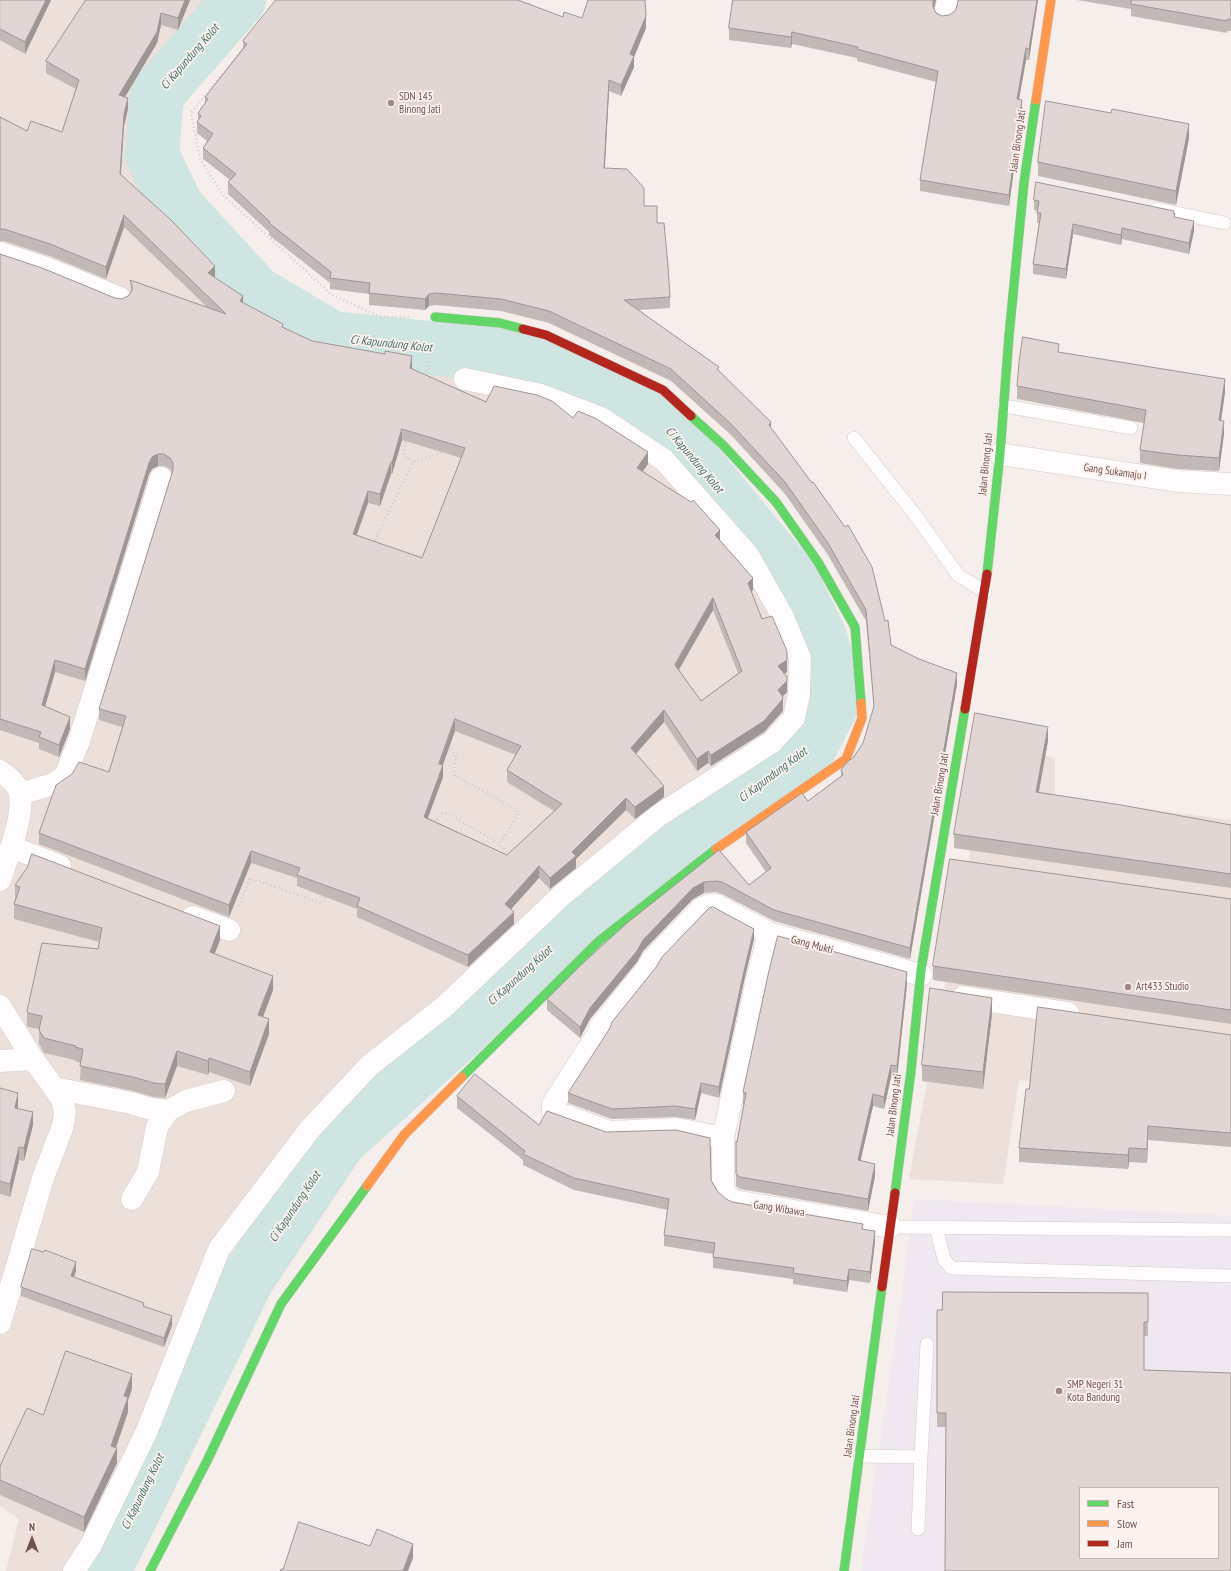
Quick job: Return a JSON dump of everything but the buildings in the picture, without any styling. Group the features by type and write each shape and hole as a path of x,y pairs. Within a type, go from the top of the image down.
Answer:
{"street":[{"name":"Jalan Binong Jati","path":"844,1571 911,1071 930,988 985,592 1000,454 1024,182 1051,0"},
{"path":"0,253 46,268 120,298"},
{"path":"150,1571 207,1461 281,1304 404,1135 599,941 711,852 846,759 862,718 855,627 818,562 776,502 722,444 663,390 546,335 500,323 436,317"},
{"path":"74,1571 91,1545 146,1433 219,1249 310,1129 370,1065 444,1006 561,896 658,816 772,742 794,718 799,694 800,658 783,617 748,555 664,460 601,418 541,395 465,379"},
{"name":"Gang Sukamaju I","path":"1000,454 1177,481 1231,484"},
{"path":"20,794 53,784 65,776 79,740 161,478"},
{"path":"0,772 8,776 20,794 19,819 0,880"},
{"path":"11,847 76,872"},
{"name":"Gang Mukti","path":"723,1138 677,1129 610,1132 553,1111 552,1108 554,1101 599,1032 600,1026 647,969 652,960 702,908 709,905 716,905 769,933 930,988 1091,1016"},
{"path":"178,911 229,930"},
{"name":"Gang Wibawa","path":"769,933 756,984 723,1138 723,1187 726,1194 734,1201 890,1227"},
{"path":"0,1006 33,1059 62,1099 65,1112 63,1126 7,1277 0,1323"},
{"path":"0,1061 33,1059"},
{"path":"54,1088 131,1103 151,1109 168,1111"},
{"path":"132,1199 148,1172 157,1127 168,1111 186,1101 224,1091"}],"lane":[{"path":"1024,182 1037,184"},
{"path":"1141,206 1224,223"},
{"path":"1004,406 1131,428"},
{"path":"854,438 916,516 958,575 985,592"},
{"path":"890,1227 1231,1230"},
{"path":"936,1227 944,1260 950,1268 1231,1276"},
{"path":"918,1529 926,1344"},
{"path":"860,1456 920,1457"}],"path":[{"path":"527,7 530,0"},
{"path":"248,42 191,113 200,158 223,195 332,295 381,317 436,317"},
{"path":"422,384 428,368 433,339"},
{"path":"409,432 404,448 404,456 414,462"},
{"path":"374,542 414,462 444,452 446,445"},
{"path":"366,540 381,544"},
{"path":"388,547 432,560"},
{"path":"444,744 455,752 456,755 454,776 516,809 518,815 499,844"},
{"path":"433,825 442,813 448,813 499,844 513,860"},
{"path":"229,930 250,878 321,903 324,901 326,894"}],"shaded area":[{"path":"0,0 222,0 180,50 151,92 143,123 143,160 159,192 280,311 319,341 366,356 505,384 622,411 667,435 707,480 787,585 807,637 813,690 799,731 602,864 316,1132 168,1417 81,1571 6,1571 19,1519 0,1506"},
{"path":"990,745 1055,758 1055,797 1231,820 1231,1101 1019,1080 1003,1184 909,1179"},
{"name":"SMP Negeri 31 Kota Bandung","path":"914,1199 1231,1216 1231,1571 861,1571 902,1293"}],"waterway":[{"name":"Ci Kapundung Kolot","path":"104,1571 248,1278 340,1140 461,1032 546,951 728,809 808,751 837,695 820,637 791,578 662,422 519,357 332,338 256,293 177,207 152,155 157,94 239,0"}],"traffic: fast":[{"path":"987,574 1000,454 1009,336 1024,182 1036,100"},
{"path":"435,317 500,323 523,329"},
{"path":"691,416 722,444 776,502 818,562 855,627 861,703"},
{"path":"895,1193 911,1071 921,970 965,709"},
{"path":"462,1077 599,941 716,849"},
{"path":"150,1571 207,1461 281,1304 367,1186"},
{"path":"844,1571 882,1287"}],"traffic: slow":[{"path":"1036,100 1051,0"},
{"path":"716,849 846,759 862,718 861,703"},
{"path":"367,1186 404,1135 462,1077"}],"traffic: jam":[{"path":"523,329 546,335 663,390 691,416"},
{"path":"965,709 987,574"},
{"path":"882,1287 895,1193"}],"place":[{"name":"SDN 145 Binong Jati","path":"391,103"},
{"name":"Art433 Studio","path":"1128,987"},
{"name":"SMP Negeri 31 Kota Bandung","path":"1059,1391"}]}
